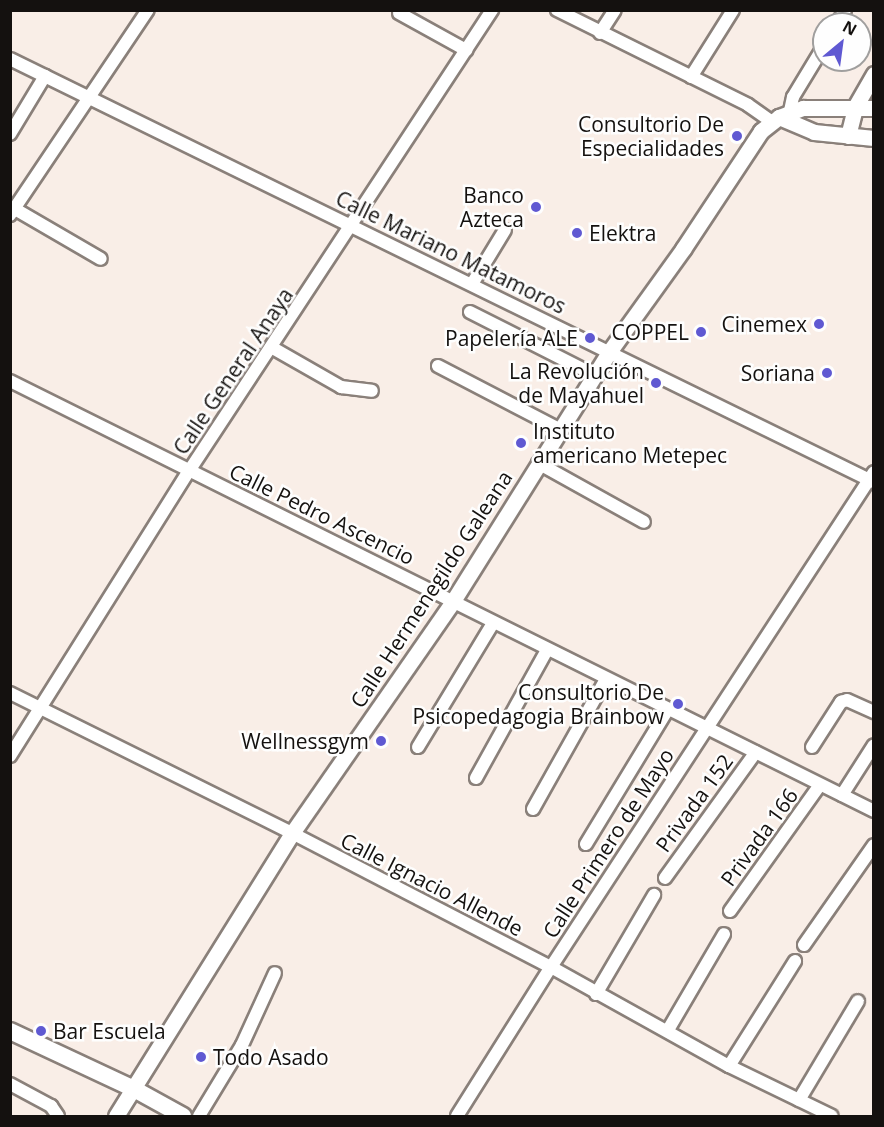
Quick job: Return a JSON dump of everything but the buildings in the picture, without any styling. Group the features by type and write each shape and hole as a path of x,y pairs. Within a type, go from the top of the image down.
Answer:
{"main road":[{"path":"10,1030 134,1089 183,1116"}],"street":[{"path":"101,259 13,212 148,10"},
{"name":"Calle General Anaya","path":"10,756 189,471 353,225 492,10"},
{"path":"557,10 748,105 814,132 873,138"},
{"path":"600,33 615,10"},
{"path":"691,77 734,10"},
{"path":"399,13 466,50"},
{"name":"Calle Mariano Matamoros","path":"10,59 872,478"},
{"name":"Calle Hermenegildo Galeana","path":"116,1116 292,833 453,601 609,352 683,249 761,131 783,118 812,66"},
{"path":"848,136 855,107 873,74"},
{"path":"10,134 45,76"},
{"path":"783,118 810,107 873,108"},
{"path":"472,284 505,230"},
{"path":"470,312 594,375"},
{"path":"272,347 341,387 372,391"},
{"path":"438,366 559,429"},
{"name":"Calle Pedro Ascencio","path":"10,381 873,811"},
{"path":"538,463 644,522"},
{"name":"Calle Primero de Mayo","path":"457,1116 705,728 872,478"},
{"path":"418,747 493,623"},
{"path":"476,778 548,650"},
{"path":"533,809 606,679"},
{"name":"Calle Ignacio Allende","path":"10,693 292,833 551,967 596,994 668,1030 729,1066 832,1116"},
{"path":"812,747 841,702 848,700 873,712"},
{"path":"586,844 668,709"},
{"path":"842,795 873,745"},
{"name":"Privada 152","path":"665,878 756,752"},
{"name":"Privada 166","path":"730,911 820,785"},
{"path":"804,945 873,845"},
{"path":"596,994 654,895"},
{"path":"668,1030 724,934"},
{"path":"729,1066 795,961"},
{"path":"200,1116 243,1045 275,973"},
{"path":"799,1100 858,1001"},
{"path":"10,1084 51,1106 58,1116"}],"place":[{"name":"Consultorio De Especialidades","path":"737,136"},
{"name":"Banco Azteca","path":"536,207"},
{"name":"Elektra","path":"577,233"},
{"name":"Cinemex","path":"819,324"},
{"name":"COPPEL","path":"701,332"},
{"name":"Papelería ALE","path":"590,338"},
{"name":"Soriana","path":"827,373"},
{"name":"La Revolución de Mayahuel","path":"656,383"},
{"name":"Instituto americano Metepec","path":"521,443"},
{"name":"Consultorio De Psicopedagogia Brainbow","path":"678,704"},
{"name":"Wellnessgym","path":"381,741"},
{"name":"Bar Escuela","path":"41,1031"},
{"name":"Todo Asado","path":"201,1057"}]}
